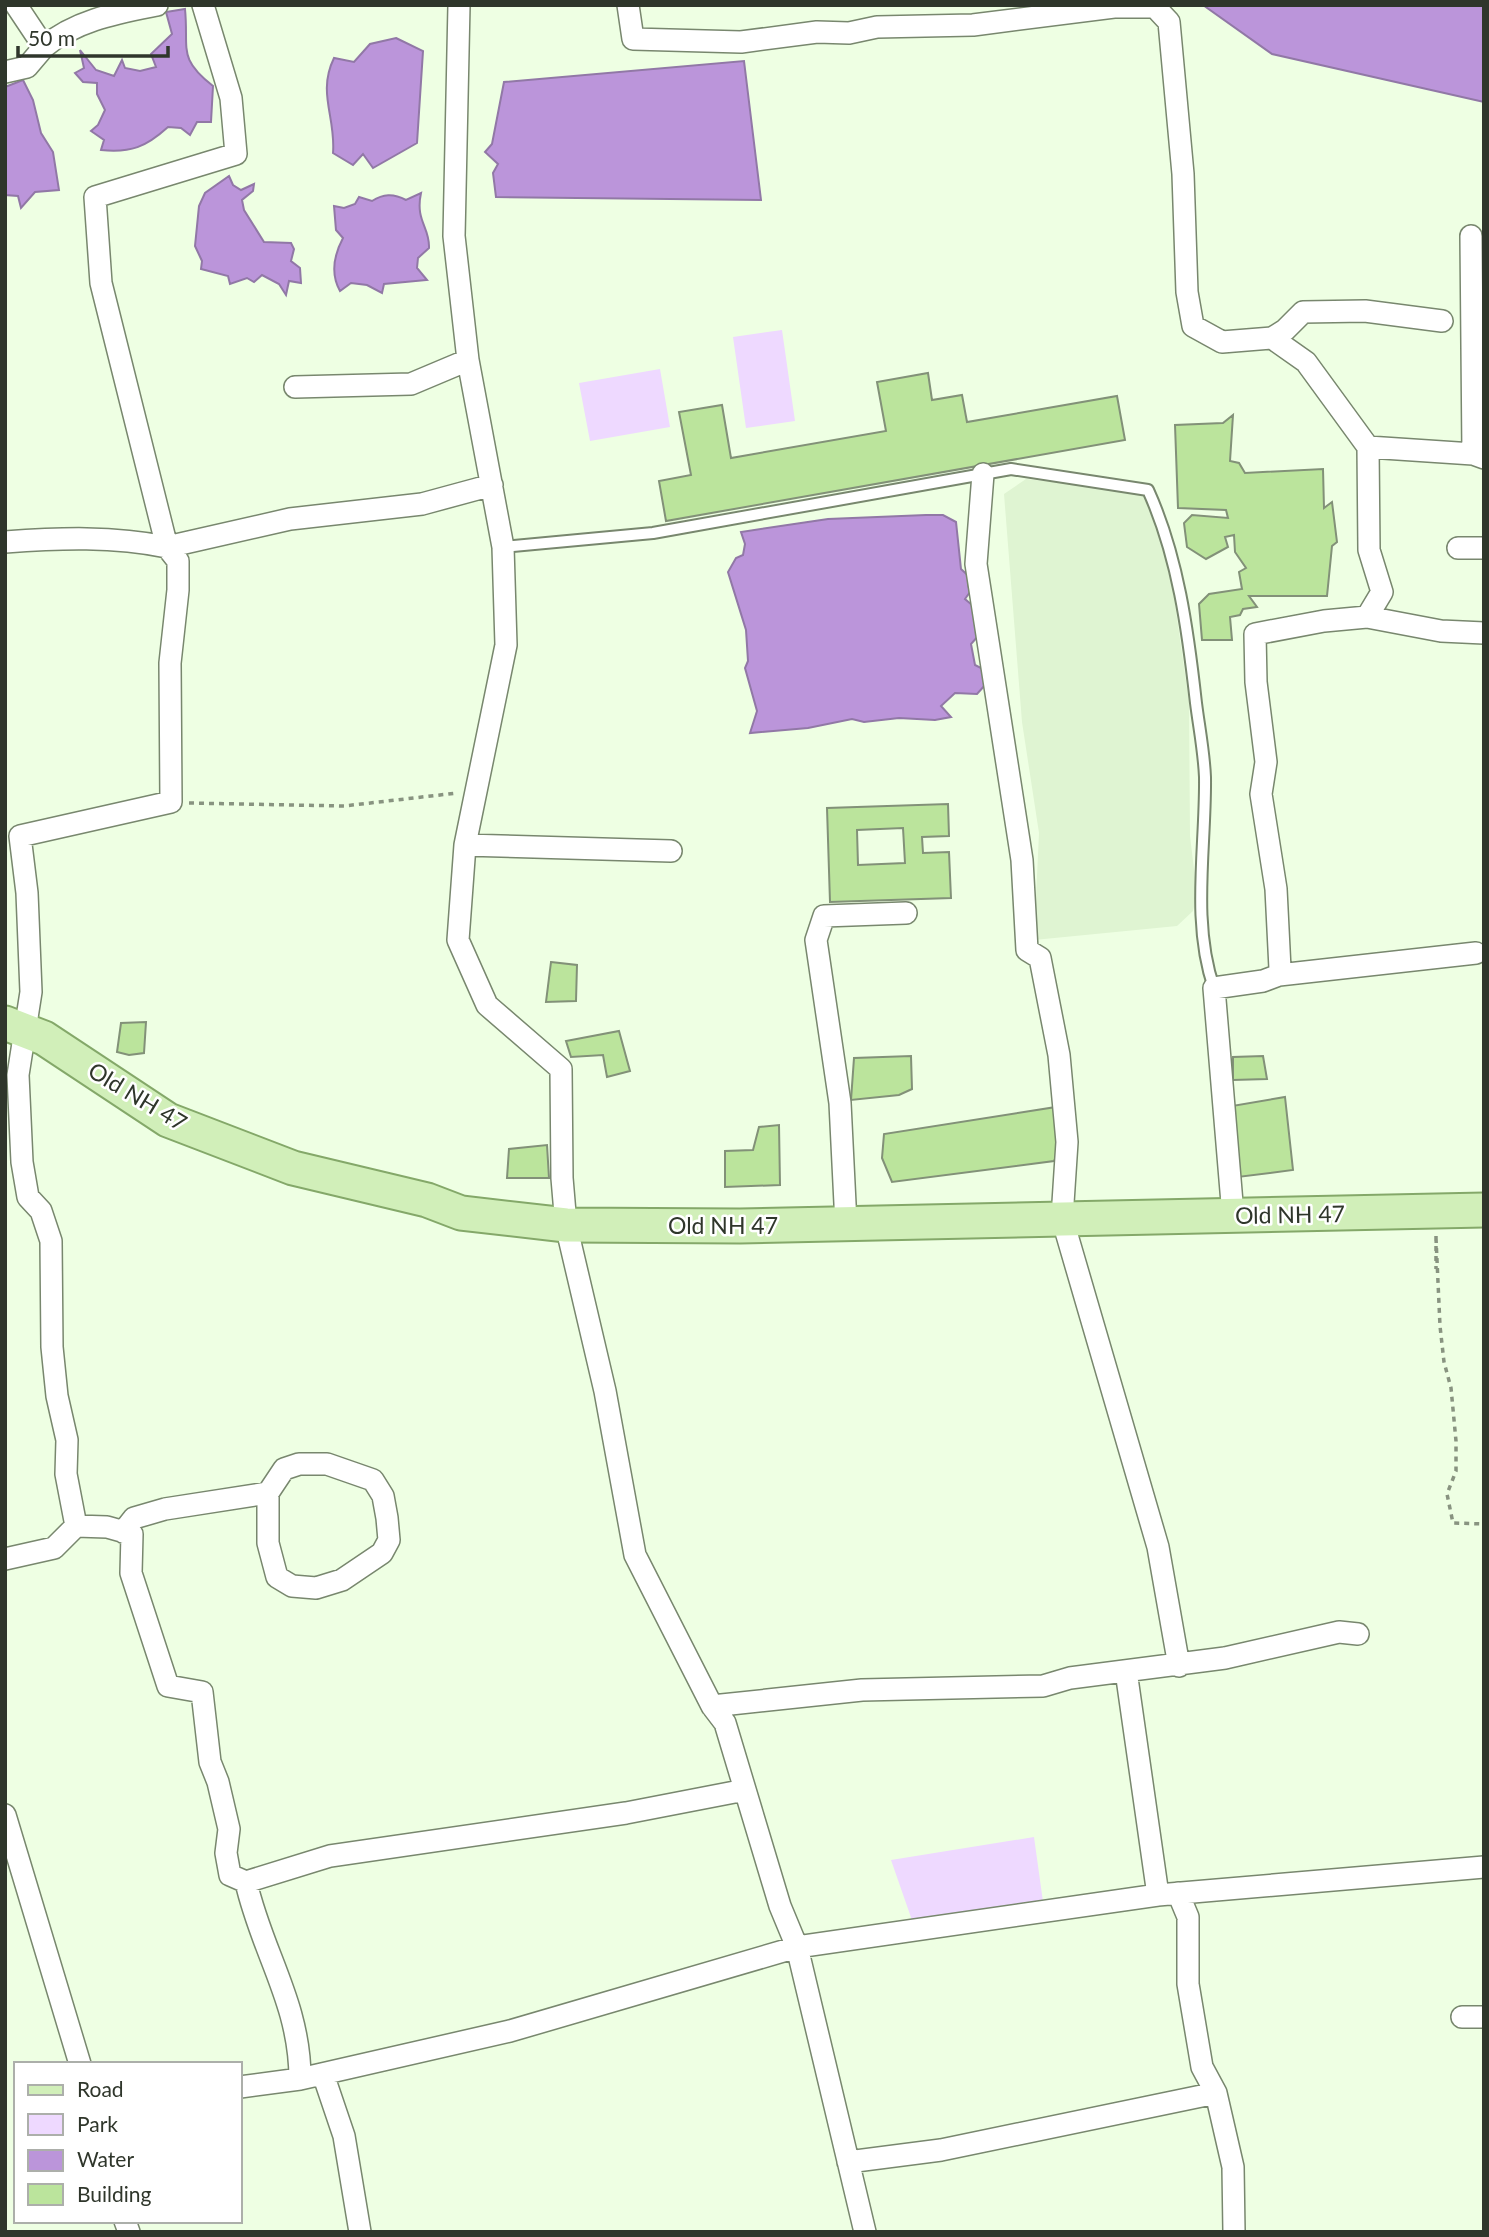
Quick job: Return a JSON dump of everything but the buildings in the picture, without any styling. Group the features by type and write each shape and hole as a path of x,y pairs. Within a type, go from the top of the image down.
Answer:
{"main road":[{"name":"Old NH 47","path":"15,1027 44,1038 168,1120 293,1168 427,1200 461,1213 566,1224 846,1224 1470,1208"}],"street":[{"path":"16,5 44,47"},
{"path":"5,72 27,67 61,32 109,15 157,5"},
{"path":"76,1526 66,1474 67,1440 57,1396 52,1347 51,1241 41,1211 28,1197 22,1161 15,1027 31,992 30,947 13,836 172,802 170,663 178,590 178,561 167,547 102,283 95,197 236,154 231,98 203,5"},
{"path":"459,5 454,236 468,360 503,547 506,645 465,845 458,940 487,1005 561,1069 566,1224 605,1391 635,1555 712,1706 725,1723 780,1906 797,1947 865,2232"},
{"path":"628,5 633,39 668,42 741,42 817,32 849,33 877,27 973,25 1114,7 1155,7 1169,22 1175,63 1187,233 1187,292 1193,326 1222,342 1272,338 1286,330 1303,312 1365,310 1442,321"},
{"path":"1368,447 1478,456 1471,236"},
{"path":"1272,338 1306,362 1368,447 1369,550 1382,592 1367,617"},
{"path":"295,387 411,384 468,360"},
{"path":"982,474 976,564 1022,860 1027,950 1040,958 1059,1055 1068,1142 1062,1218 1158,1547 1179,1666"},
{"path":"5,542 99,538 167,547 290,519 422,504 492,485"},
{"path":"1458,548 1484,548"},
{"path":"1279,975 1276,890 1261,794 1266,762 1256,682 1255,634 1324,621 1367,617 1441,631 1484,633"},
{"path":"465,845 671,851"},
{"path":"846,1224 840,1103 816,940 824,916 906,913"},
{"path":"1233,1215 1214,988 1264,981 1279,975 1476,953"},
{"path":"123,1532 134,1518 166,1509 268,1493 284,1469 299,1464 327,1464 373,1480 383,1496 389,1541 382,1553 342,1580 316,1587 292,1586 277,1577 268,1543 268,1493"},
{"path":"5,1559 54,1548 76,1526 107,1527 132,1534 131,1573 168,1686 202,1692 209,1762 218,1782 229,1829 226,1853 230,1875 246,1882 330,1856 745,1790"},
{"path":"712,1706 862,1690 1021,1688 1070,1678 1179,1666 1339,1632 1358,1634"},
{"path":"1126,1671 1168,1894 1188,1917 1188,1984 1202,2067 1216,2093 1233,2166 1234,2232"},
{"path":"5,1815 79,2062"},
{"path":"242,2087 300,2079 510,2031 797,1947 1168,1894 1484,1867"},
{"path":"246,1882 251,1904 295,2020 300,2048 300,2079"},
{"path":"1462,2017 1484,2017"},
{"path":"323,2074 344,2136 360,2232"},
{"path":"848,2162 941,2150 1216,2093"}],"lane":[{"path":"503,547 551,540 653,533 1011,469 1148,490 1186,619 1205,775 1202,890 1205,962 1214,988"}],"path":[{"path":"172,802 344,806 477,791"},
{"path":"1470,1208 1436,1269 1441,1338 1451,1388 1456,1441 1456,1471 1447,1494 1452,1523 1484,1524"}],"shaded area":[{"path":"1026,479 1144,492 1164,527 1189,702 1190,836 1197,894 1193,911 1177,926 1034,940 1039,833 1022,722 1004,494"}],"green space":[{"path":"782,330 795,421 746,428 733,337"},
{"path":"660,369 670,427 590,441 579,383"},
{"path":"1034,1837 1044,1909 914,1926 891,1860"}],"water":[{"path":"1203,5 1484,5 1484,102 1272,54"},
{"path":"185,9 189,60 213,86 211,122 197,122 190,135 181,128 168,127 138,147 101,150 104,140 91,131 98,125 105,110 97,94 97,83 83,82 75,73 84,68 80,50 96,70 114,76 122,60 125,68 140,71 156,67 151,54 172,34 166,12"},
{"path":"396,38 423,51 417,143 373,168 363,154 353,165 333,153 327,94 329,71 334,58 354,62 370,44"},
{"path":"744,61 761,200 496,197 493,173 498,164 485,152 492,144 504,82"},
{"path":"23,80 33,100 41,133 53,152 59,190 35,192 21,208 18,196 5,195 5,87"},
{"path":"229,176 233,185 241,190 254,184 253,191 242,200 244,210 264,242 291,243 294,249 291,261 300,268 301,283 289,281 286,295 279,284 262,275 254,282 247,278 230,284 228,276 201,269 202,261 195,246 199,206 205,193"},
{"path":"421,193 421,217 429,248 418,258 417,268 427,280 384,284 382,293 367,285 351,283 340,291 334,264 343,238 336,230 334,206 344,208 355,204 359,197 372,201 392,195 406,200"},
{"path":"943,515 956,522 961,569 973,580 968,584 970,592 965,599 972,605 979,635 971,644 975,665 987,671 986,684 977,694 955,693 941,706 951,717 864,722 852,719 808,728 750,733 757,711 745,668 748,661 746,630 728,572 736,558 743,555 745,544 741,532 828,519"}]}
